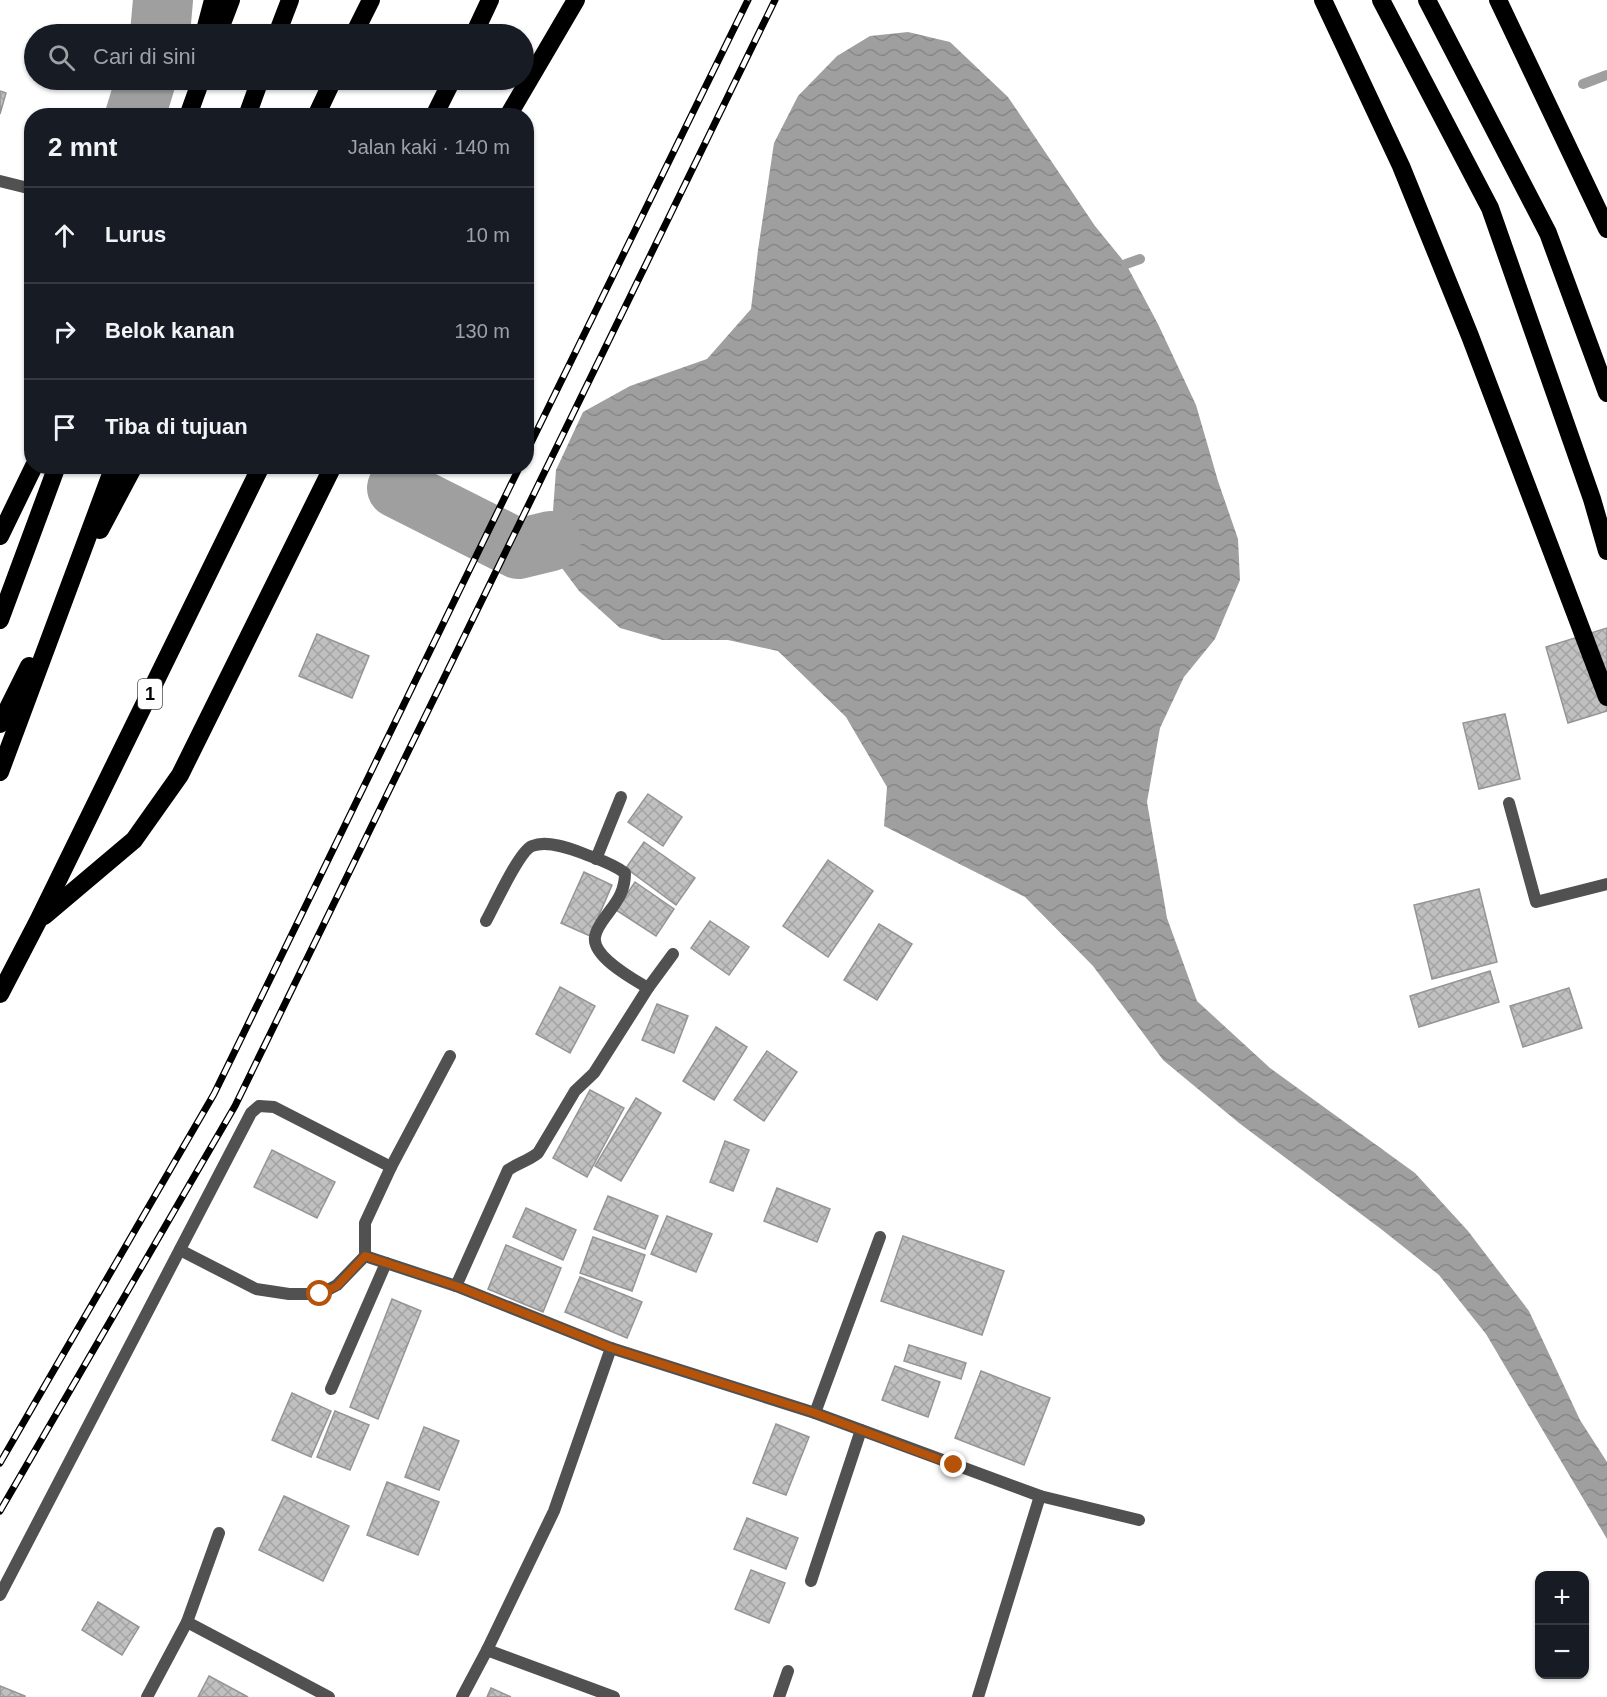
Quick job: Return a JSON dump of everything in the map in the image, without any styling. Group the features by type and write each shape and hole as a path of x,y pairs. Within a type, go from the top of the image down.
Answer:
{"highway":[{"path":"207,24 213,0"},
{"path":"222,24 231,0"},
{"path":"281,24 290,0"},
{"path":"359,24 371,0"},
{"path":"479,24 490,0"},
{"path":"534,72 576,0"},
{"path":"1323,0 1410,187 1470,336 1607,696"},
{"path":"1381,0 1490,208 1592,499 1607,551"},
{"path":"1427,0 1548,233 1607,393"},
{"path":"1498,0 1607,229"},
{"path":"183,108 189,90"},
{"path":"191,108 197,90"},
{"path":"250,108 256,90"},
{"path":"320,108 328,90"},
{"path":"438,108 447,90"},
{"path":"513,108 523,90"},
{"path":"0,536 30,474"},
{"path":"0,620 54,474"},
{"path":"0,772 111,474"},
{"path":"0,723 130,474"},
{"name":"1","path":"0,994 257,474"},
{"path":"38,921 134,840 180,775 329,474"}],"street":[{"path":"0,181 24,187"},
{"path":"596,859 621,797"},
{"path":"1509,803 1536,902 1607,884"},
{"path":"486,921 521,855 531,846 541,844 569,848 616,866 625,873 622,892 598,928 595,937 596,944 610,962 648,988"},
{"path":"456,1286 508,1170 538,1153 575,1091 594,1073 648,988 674,954"},
{"path":"180,1250 256,1289 289,1294 320,1294 337,1286 365,1256 365,1223 391,1167 450,1056"},
{"path":"0,1595 251,1113 259,1107 274,1107 391,1167"},
{"path":"815,1413 880,1237"},
{"path":"365,1256 456,1286 611,1348 815,1413 1040,1496 1139,1520"},
{"path":"331,1389 386,1263"},
{"path":"462,1697 554,1511 611,1348"},
{"path":"811,1581 861,1430"},
{"path":"978,1697 1040,1496"},
{"path":"147,1697 187,1622 219,1533"},
{"path":"187,1622 329,1697"},
{"path":"487,1650 614,1697"},
{"path":"779,1697 788,1671"}],"water":[{"path":"908,32 950,42 1008,97 1095,226 1126,264 1158,324 1196,405 1238,539 1240,580 1215,639 1184,677 1160,728 1147,802 1167,918 1197,1001 1270,1068 1415,1173 1468,1231 1529,1311 1580,1420 1607,1462 1607,1539 1486,1334 1439,1275 1239,1123 1163,1060 1093,966 1025,897 884,826 887,787 846,717 778,651 728,640 662,640 620,628 579,591 550,552 556,470 583,412 630,386 707,359 751,309 774,143 798,96 837,56 870,36"}],"building":[{"path":"0,91 6,93 0,114"},
{"path":"1607,628 1607,711 1568,723 1546,647"},
{"path":"317,634 369,656 352,698 299,676"},
{"path":"1505,714 1520,779 1479,789 1463,723"},
{"path":"648,794 682,817 663,846 628,822"},
{"path":"644,842 695,878 676,905 626,868"},
{"path":"828,860 873,891 828,957 783,926"},
{"path":"584,872 612,885 590,936 561,923"},
{"path":"635,882 674,909 656,936 616,910"},
{"path":"1479,889 1497,962 1432,979 1414,905"},
{"path":"710,921 749,947 729,975 691,948"},
{"path":"879,924 912,944 877,1000 844,980"},
{"path":"1490,971 1499,1002 1419,1027 1410,996"},
{"path":"560,987 595,1006 570,1053 536,1034"},
{"path":"1569,988 1582,1028 1523,1047 1510,1006"},
{"path":"657,1004 688,1016 674,1053 642,1040"},
{"path":"716,1027 747,1047 714,1100 683,1081"},
{"path":"767,1051 797,1072 764,1121 734,1100"},
{"path":"590,1090 624,1108 587,1177 553,1158"},
{"path":"636,1098 661,1113 621,1181 595,1166"},
{"path":"725,1141 749,1150 733,1191 710,1182"},
{"path":"272,1150 335,1182 317,1218 254,1187"},
{"path":"777,1188 830,1209 817,1242 764,1221"},
{"path":"608,1196 658,1216 645,1249 594,1229"},
{"path":"526,1208 576,1230 563,1260 513,1237"},
{"path":"667,1216 712,1234 696,1272 651,1254"},
{"path":"903,1236 1004,1271 982,1335 881,1301"},
{"path":"593,1237 645,1255 632,1291 580,1273"},
{"path":"506,1245 561,1268 543,1312 488,1289"},
{"path":"580,1277 642,1302 627,1338 565,1312"},
{"path":"392,1299 421,1311 378,1419 350,1407"},
{"path":"909,1345 966,1363 961,1379 904,1361"},
{"path":"895,1366 940,1382 928,1417 882,1400"},
{"path":"981,1371 1050,1398 1024,1465 955,1438"},
{"path":"292,1393 331,1411 311,1457 272,1440"},
{"path":"335,1411 369,1425 350,1470 317,1457"},
{"path":"776,1424 809,1437 786,1495 753,1483"},
{"path":"424,1427 459,1441 439,1490 405,1477"},
{"path":"387,1482 439,1502 418,1555 367,1535"},
{"path":"284,1496 349,1526 323,1581 259,1550"},
{"path":"747,1518 798,1538 786,1569 734,1549"},
{"path":"751,1570 785,1583 769,1623 735,1609"},
{"path":"98,1602 139,1627 122,1655 82,1630"},
{"path":"209,1676 248,1697 198,1697"},
{"path":"0,1686 25,1696 25,1697 0,1697"},
{"path":"491,1688 511,1697 487,1697"}],"waterway":[{"path":"161,24 163,0"},
{"path":"1583,84 1607,75"},
{"path":"137,108 143,90"},
{"path":"1126,264 1140,259"},
{"path":"397,488 518,549 551,541"}],"railway":[{"path":"534,437 748,0"},
{"path":"0,1511 235,1106 775,0"},
{"path":"0,1463 214,1094 516,474"}],"route":[{"path":"320,1294 337,1286 365,1256 456,1286 611,1348 815,1413 954,1465"}]}
